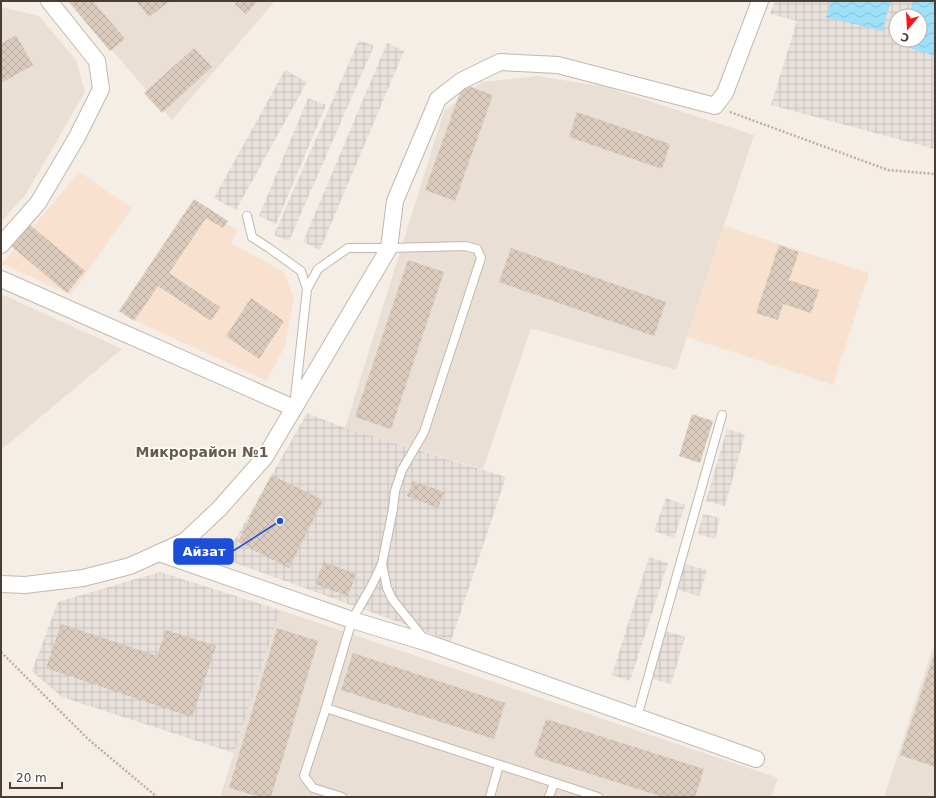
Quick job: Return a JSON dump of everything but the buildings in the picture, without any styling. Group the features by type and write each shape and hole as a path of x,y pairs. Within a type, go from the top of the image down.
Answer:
{"street":[{"path":"1,245 38,203 77,137 101,89 97,61 49,1"},
{"path":"1,584 24,585 83,578 130,566 185,541 219,509 265,457 389,248 395,201 438,99 461,81 500,62 558,65 715,106 725,93 760,1"},
{"path":"1,279 294,408"},
{"path":"158,553 352,620 428,643 756,759"}],"lane":[{"path":"247,216 252,237 301,271 307,289"},
{"path":"294,408 307,289 318,269 348,248 465,246 477,249 481,258 424,432 402,470 395,491 382,564 352,620 304,776 313,788 342,797"},
{"path":"636,717 722,415"},
{"path":"382,564 387,588 392,599 428,643"},
{"path":"326,708 598,797"},
{"path":"490,797 499,765"},
{"path":"549,797 554,782"}],"path":[{"path":"715,106 888,170 935,174"},
{"path":"1,652 88,739 157,797"}],"shaded area":[{"path":"70,1 275,1 172,120"},
{"path":"775,1 935,1 935,149 771,105 797,21 770,14"},
{"path":"1,7 39,16 76,60 85,92 26,194 1,222"},
{"path":"359,40 374,46 289,241 274,235"},
{"path":"387,43 404,51 320,250 303,242"},
{"path":"285,70 307,82 236,210 214,198"},
{"path":"537,76 606,87 754,135 676,370 531,328 483,469 345,428 444,111 482,82"},
{"path":"308,98 326,105 276,224 259,216"},
{"path":"79,172 132,208 71,295 2,264"},
{"path":"202,212 238,230 231,243 284,272 294,299 285,346 267,381 129,318"},
{"path":"724,226 869,273 833,385 687,337"},
{"path":"1,294 122,349 1,450"},
{"path":"307,413 345,428 506,477 451,641 224,559"},
{"path":"727,429 745,434 725,506 706,501"},
{"path":"666,498 685,505 674,538 654,531"},
{"path":"703,514 720,518 715,539 698,534"},
{"path":"649,557 668,563 630,681 612,675"},
{"path":"685,564 707,570 699,596 678,590"},
{"path":"160,572 280,610 234,753 62,697 32,671 58,602"},
{"path":"280,610 778,778 771,797 220,797"},
{"path":"666,631 685,637 671,684 652,679"},
{"path":"935,642 935,797 884,797"}],"water":[{"path":"831,1 891,1 882,31 826,17"},
{"path":"913,1 935,1 935,56 910,48 928,48 928,8 911,8"}],"place":[{"name":"Айзат","path":"280,521"}],"district":[{"name":"Микрорайон №1","path":"202,452"}]}
